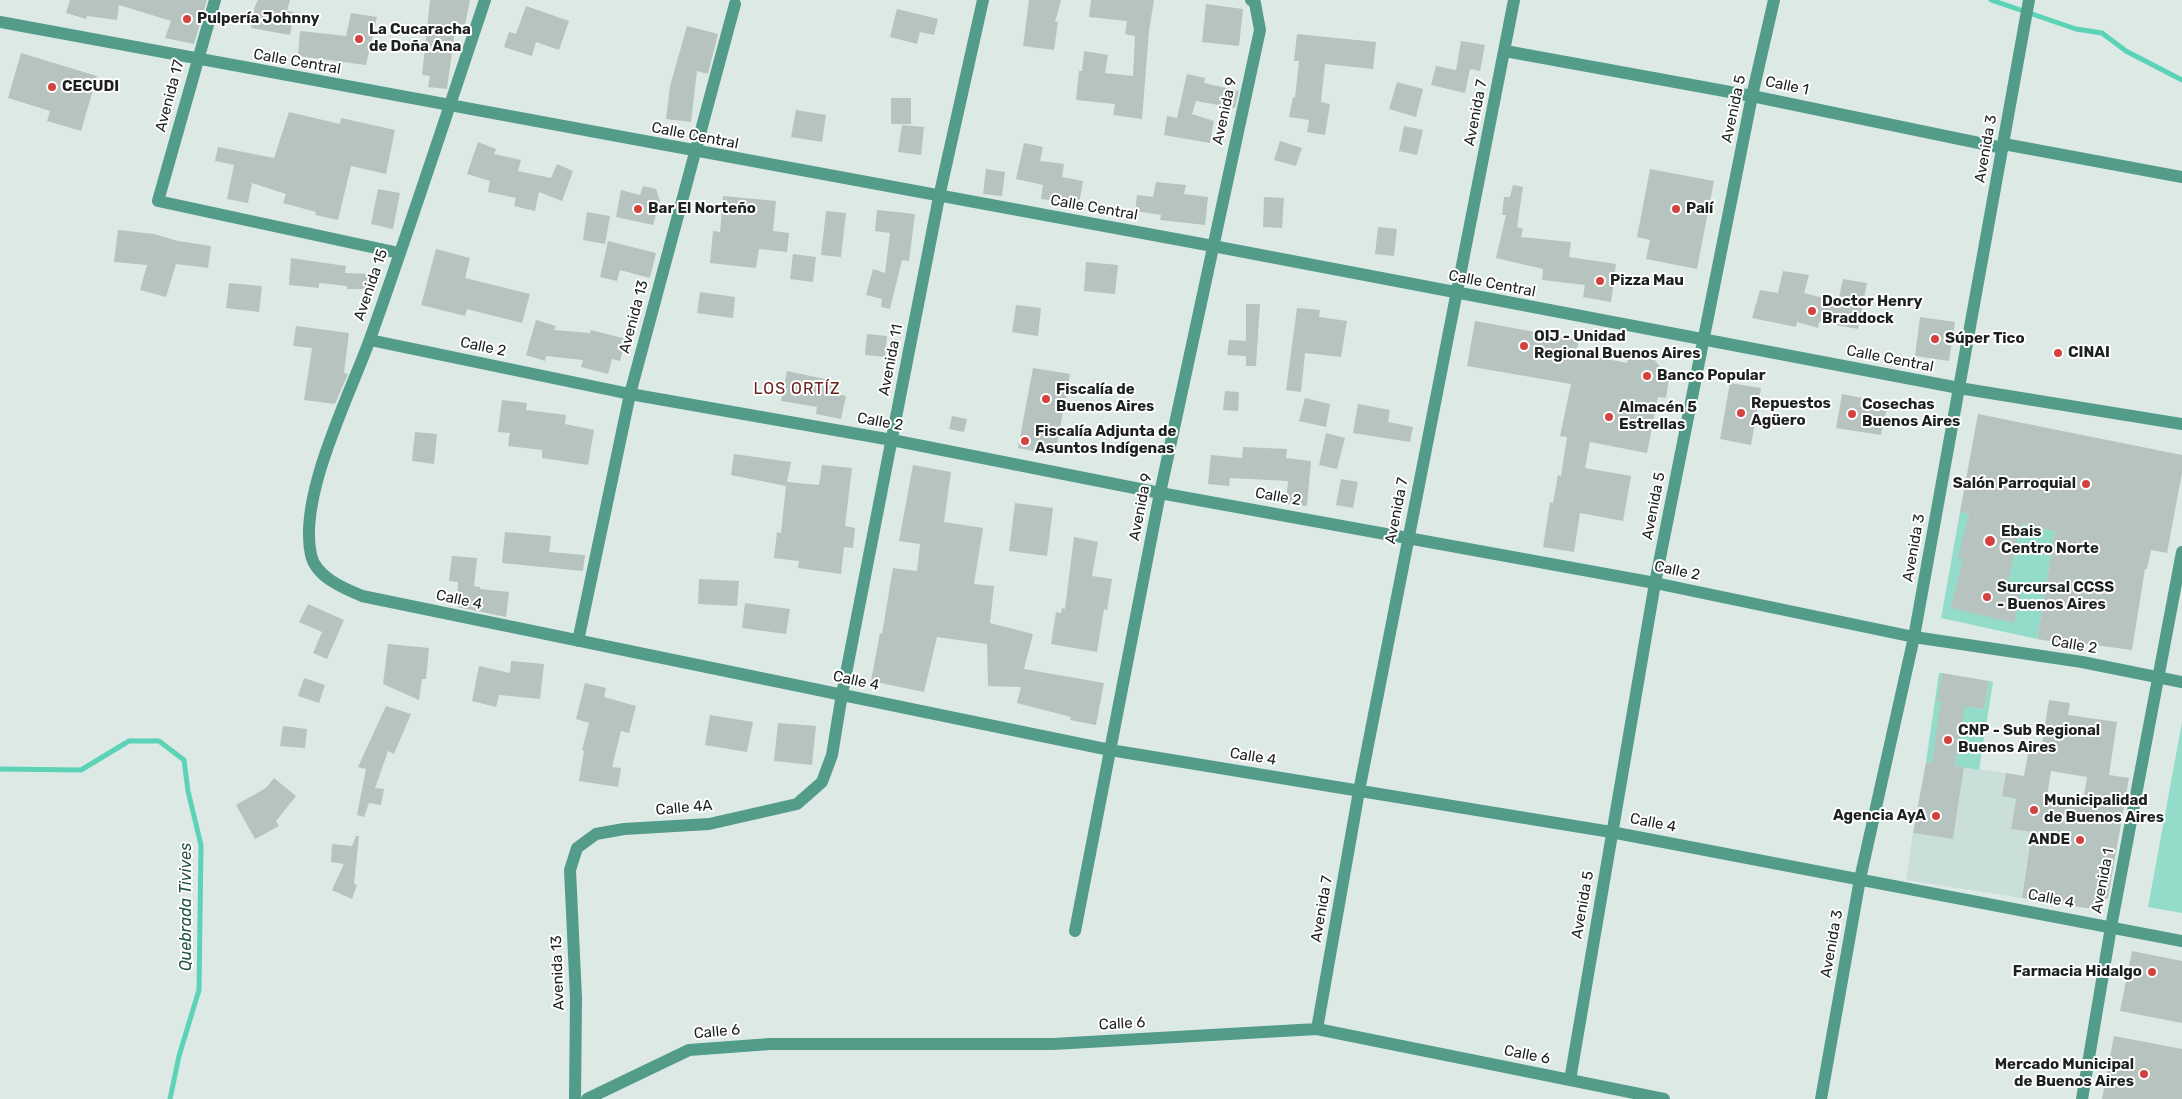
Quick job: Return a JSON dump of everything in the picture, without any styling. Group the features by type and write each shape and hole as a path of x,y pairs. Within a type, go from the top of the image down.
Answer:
{"street":[{"name":"Avenida 17","path":"215,0 196,60 158,201 399,253"},
{"name":"Avenida 15","path":"326,577 311,557 308,522 316,481 370,340 485,0"},
{"name":"Avenida 11","path":"797,804 822,782 832,754 939,197 983,0"},
{"name":"Avenida 7","path":"1317,1029 1359,791 1514,0"},
{"name":"Avenida 3","path":"1821,1099 1860,880 1914,637 2029,0"},
{"name":"Avenida 9","path":"1075,931 1160,493 1260,30 1253,2"},
{"name":"Avenida 13","path":"578,641 630,394 735,4"},
{"name":"Avenida 5","path":"1570,1080 1656,582 1752,96 1773,6"},
{"name":"Calle Central","path":"0,22 694,152 1213,246 1456,294 1959,388 2182,424"},
{"name":"Calle 1","path":"1505,51 1752,96 2003,146 2182,177"},
{"name":"Calle 2","path":"370,340 630,394 892,440 1160,493 1409,536 1656,582 1914,637 2082,662 2182,682"},
{"name":"Avenida 1","path":"2082,1099 2111,927 2182,552"},
{"name":"Calle 4","path":"326,577 362,596 1110,750 1612,832 2182,941"},
{"name":"Calle 4A","path":"577,848 596,834 624,829 709,824 797,804"},
{"name":"Avenida 13","path":"575,1099 576,998 570,870 577,848"},
{"name":"Calle 6","path":"587,1099 689,1050 770,1044 1053,1044 1317,1029 1664,1099"}],"shaded area":[{"path":"1964,767 2006,773 2002,796 2016,799 2011,829 2032,832 2022,898 1906,880 1913,833 1953,839"}],"green space":[{"path":"1960,512 1969,514 1959,558 2021,524 2055,531 2037,639 1941,618"},
{"path":"1939,673 1942,673 1938,701 1984,709 1989,681 1993,682 1979,770 1955,766 1963,717 1932,763 1926,762"},
{"path":"2182,722 2182,913 2148,907"}],"building":[{"path":"70,0 207,0 194,44 165,38 171,21 119,5 117,20 87,16 86,19 66,13"},
{"path":"258,0 290,0 287,11 294,12 290,35 251,28"},
{"path":"430,0 470,0 465,25 456,23 447,89 428,87 430,76 422,75"},
{"path":"1029,0 1061,0 1055,22 1058,22 1054,50 1023,46"},
{"path":"1091,0 1154,0 1149,31 1142,119 1113,115 1115,104 1076,100 1079,71 1082,71 1084,51 1108,55 1105,73 1133,76 1135,36 1125,34 1127,21 1089,17"},
{"path":"1206,4 1243,9 1239,46 1202,42"},
{"path":"526,6 569,21 559,50 536,42 532,56 504,47 509,32 516,34"},
{"path":"897,9 938,19 934,35 920,32 917,44 890,37"},
{"path":"351,13 377,17 366,65 298,56 300,31 346,36"},
{"path":"687,26 718,34 708,74 697,71 691,122 666,119 670,86"},
{"path":"1297,34 1376,42 1373,69 1325,64 1321,102 1330,104 1325,135 1307,132 1309,120 1289,117 1293,97 1295,98 1299,61 1294,61"},
{"path":"1461,41 1485,45 1480,71 1470,69 1465,93 1431,85 1436,66 1456,70"},
{"name":"CECUDI","path":"21,53 97,76 81,131 47,121 50,111 8,98"},
{"path":"1187,74 1205,78 1204,83 1239,91 1235,108 1196,101 1192,114 1214,121 1210,143 1164,135 1167,116 1177,118"},
{"path":"1397,82 1423,89 1416,117 1389,109"},
{"path":"891,98 911,98 911,124 891,124"},
{"path":"796,110 826,115 822,142 791,137"},
{"path":"289,112 340,124 341,118 395,130 386,174 351,166 338,220 315,215 316,212 283,203 286,194 252,183 248,203 227,199 234,165 215,161 218,147 274,158"},
{"path":"902,125 924,127 921,155 898,152"},
{"path":"1404,126 1423,130 1417,155 1399,151"},
{"path":"1280,141 1302,148 1296,166 1274,160"},
{"path":"478,142 496,149 494,154 521,160 518,171 551,178 557,164 573,171 562,201 539,192 535,211 514,206 516,198 488,192 490,181 467,174"},
{"path":"1024,143 1043,147 1040,161 1064,164 1062,177 1083,181 1079,204 1041,199 1043,185 1016,179"},
{"path":"986,169 1005,172 1002,196 983,194"},
{"name":"Palí","path":"1650,169 1714,181 1697,269 1646,259 1650,240 1637,237"},
{"path":"1156,182 1186,185 1184,194 1208,197 1205,225 1160,220 1161,215 1135,211 1137,195 1153,197"},
{"path":"1513,185 1523,187 1517,227 1523,229 1521,237 1571,242 1569,257 1616,264 1611,302 1583,297 1585,285 1542,280 1543,269 1496,258 1506,215 1502,215 1504,197 1510,197"},
{"name":"Bar El Norteño","path":"643,186 656,189 660,201 653,225 616,217 621,190 640,195"},
{"path":"378,189 400,193 393,229 371,224"},
{"path":"723,196 776,201 773,231 789,233 787,252 759,249 756,268 710,263 713,231 720,232"},
{"path":"1264,197 1284,198 1282,228 1263,227"},
{"path":"877,210 915,214 909,261 902,260 890,309 881,307 882,299 866,295 873,269 885,273 890,233 875,231"},
{"path":"826,211 846,213 841,257 821,255"},
{"path":"587,212 610,216 605,244 583,240"},
{"path":"1378,227 1397,229 1394,256 1375,254"},
{"path":"118,230 154,234 178,241 211,246 208,268 176,264 166,297 140,290 147,265 114,262"},
{"path":"608,241 656,253 650,278 620,270 617,281 600,277"},
{"path":"436,249 470,258 465,278 530,294 522,323 467,309 465,316 421,305"},
{"path":"793,254 816,257 813,282 790,279"},
{"path":"291,258 346,266 345,273 373,274 373,289 347,289 347,286 319,283 319,288 289,285"},
{"path":"1086,262 1118,265 1115,294 1084,291"},
{"path":"1783,271 1809,275 1804,293 1838,302 1843,279 1867,283 1858,329 1819,322 1818,328 1797,322 1796,327 1752,318 1760,290 1778,293"},
{"path":"229,283 262,286 259,312 226,308"},
{"path":"700,292 735,297 733,318 697,313"},
{"path":"1246,304 1260,304 1256,366 1246,366 1246,356 1227,355 1229,340 1246,341"},
{"path":"1016,305 1041,308 1038,336 1012,332"},
{"path":"1297,308 1320,310 1319,317 1347,321 1341,357 1305,353 1301,392 1286,390"},
{"name":"Súper Tico","path":"1920,317 1955,322 1949,361 1915,356"},
{"path":"536,320 556,326 554,330 590,333 591,330 626,339 620,361 612,359 608,374 581,367 583,360 546,356 545,361 526,355"},
{"path":"1475,321 1579,340 1576,353 1627,363 1630,351 1651,355 1669,379 1666,398 1658,397 1647,453 1590,442 1585,468 1631,476 1623,521 1580,513 1574,552 1543,547 1550,502 1553,503 1558,475 1561,476 1567,437 1560,436 1571,384 1467,366"},
{"path":"296,326 349,333 344,373 348,374 335,404 304,400 312,348 293,346"},
{"path":"867,334 887,336 885,357 865,355"},
{"name":"Fiscalía de Buenos Aires","path":"1033,368 1070,374 1055,455 1018,448"},
{"path":"787,371 839,382 837,394 846,396 841,419 816,414 817,407 781,401"},
{"name":"Repuestos Agüero","path":"1730,383 1761,388 1751,445 1720,439"},
{"path":"1225,391 1239,392 1238,411 1223,410"},
{"name":"Cosechas Buenos Aires","path":"1842,394 1867,399 1866,403 1887,407 1881,435 1836,428"},
{"path":"1305,398 1330,404 1326,427 1299,421"},
{"path":"502,400 527,403 526,410 566,415 565,424 594,430 588,465 542,458 542,450 508,446 510,433 498,432"},
{"path":"1358,404 1390,410 1388,422 1413,427 1410,442 1353,433"},
{"path":"1978,414 2182,455 2182,473 2167,553 2151,550 2147,569 2145,569 2132,650 2080,643 2080,646 2037,639 2055,531 2021,524 2008,582 2023,585 2014,623 1951,608 1963,559 1958,558 1969,514 1960,512"},
{"path":"952,416 967,419 964,432 949,429"},
{"path":"415,432 437,434 434,464 412,461"},
{"path":"1326,433 1345,438 1337,469 1319,465"},
{"path":"1243,447 1287,449 1286,458 1311,461 1307,506 1286,504 1288,481 1230,478 1229,486 1208,484 1211,455 1242,458"},
{"path":"734,454 791,462 787,482 819,485 822,465 852,468 845,526 855,528 853,548 844,547 841,574 798,568 799,561 774,558 777,532 781,533 786,486 731,475"},
{"path":"913,465 951,472 944,522 983,528 974,584 994,586 990,623 1033,634 1024,669 1104,683 1096,725 1070,720 1071,717 1017,703 1021,687 988,686 987,644 937,637 924,692 871,681 880,633 882,634 893,568 917,571 920,544 899,541"},
{"path":"1341,479 1358,482 1353,508 1336,505"},
{"path":"1015,503 1053,508 1047,556 1009,551"},
{"path":"505,532 551,536 549,552 585,555 583,571 502,563"},
{"path":"1074,537 1098,542 1092,576 1112,579 1107,610 1104,609 1097,652 1051,644 1056,612 1061,613 1062,608 1065,609"},
{"path":"452,556 477,558 474,586 480,587 480,589 509,592 506,617 457,607 458,582 449,581"},
{"path":"699,579 739,581 737,606 698,604"},
{"path":"745,603 790,609 786,634 742,628"},
{"path":"308,604 344,620 327,659 313,653 322,632 299,622"},
{"path":"388,644 429,648 426,679 422,679 419,700 383,684"},
{"path":"511,661 544,664 540,699 499,695 496,707 472,701 479,666 510,673"},
{"path":"1942,673 1989,681 1984,709 1965,706 1955,766 1964,767 1953,839 1913,833 1926,762 1932,763 1941,702 1937,701"},
{"path":"304,678 325,685 319,703 298,696"},
{"path":"585,683 606,688 604,697 636,706 629,733 621,731 612,767 621,768 618,787 579,781 584,751 582,750 589,723 576,719"},
{"path":"2049,700 2070,703 2068,715 2117,722 2109,775 2129,778 2108,898 2093,909 2022,898 2032,832 2011,829 2016,799 2002,796 2006,773 2024,776 2029,748 2041,750","holes":["2051,771 2087,777 2083,802 2047,796"]},
{"path":"386,706 411,714 394,754 388,751 375,788 384,789 381,805 369,803 364,817 357,815 366,769 358,767"},
{"path":"710,715 753,722 747,752 705,745"},
{"path":"778,723 816,726 812,765 774,761"},
{"path":"283,726 307,729 305,748 280,746"},
{"path":"274,778 296,796 276,821 279,826 255,839 236,805 266,788"},
{"path":"356,836 359,836 354,884 357,885 352,899 332,890 344,864 331,862 332,844 352,846"},
{"name":"Mercado Municipal de Buenos Aires","path":"2132,951 2182,961 2182,1023 2120,1011"},
{"name":"Mercado Municipal de Buenos Aires","path":"2114,1036 2182,1049 2182,1099 2102,1099"}],"waterway":[{"path":"1991,0 2076,29 2102,33 2126,51 2182,80"},
{"name":"Quebrada Tivives","path":"0,769 81,770 129,741 159,741 184,760 188,791 201,845 199,990 179,1056 170,1099"}],"place":[{"name":"Pulpería Johnny","path":"187,19"},
{"name":"La Cucaracha de Doña Ana","path":"359,39"},
{"name":"CECUDI","path":"52,87"},
{"name":"Bar El Norteño","path":"638,209"},
{"name":"Palí","path":"1676,209"},
{"name":"Pizza Mau","path":"1600,281"},
{"name":"Doctor Henry Braddock","path":"1812,311"},
{"name":"Súper Tico","path":"1935,339"},
{"name":"OIJ - Unidad Regional Buenos Aires","path":"1524,346"},
{"name":"CINAI","path":"2058,353"},
{"name":"Banco Popular","path":"1647,376"},
{"name":"Fiscalía de Buenos Aires","path":"1046,399"},
{"name":"Repuestos Agüero","path":"1741,413"},
{"name":"Cosechas Buenos Aires","path":"1852,414"},
{"name":"Almacén 5 Estrellas","path":"1609,417"},
{"name":"Fiscalía Adjunta de Asuntos Indígenas","path":"1025,441"},
{"name":"Salón Parroquial","path":"2086,484"},
{"name":"Ebais Centro Norte","path":"1990,541"},
{"name":"Surcursal CCSS - Buenos Aires","path":"1987,597"},
{"name":"CNP - Sub Regional Buenos Aires","path":"1948,740"},
{"name":"Municipalidad de Buenos Aires","path":"2034,810"},
{"name":"Agencia AyA","path":"1936,816"},
{"name":"ANDE","path":"2080,840"},
{"name":"Farmacia Hidalgo","path":"2152,972"},
{"name":"Mercado Municipal de Buenos Aires","path":"2144,1074"}],"district":[{"name":"LOS ORTÍZ","path":"797,389"}]}
